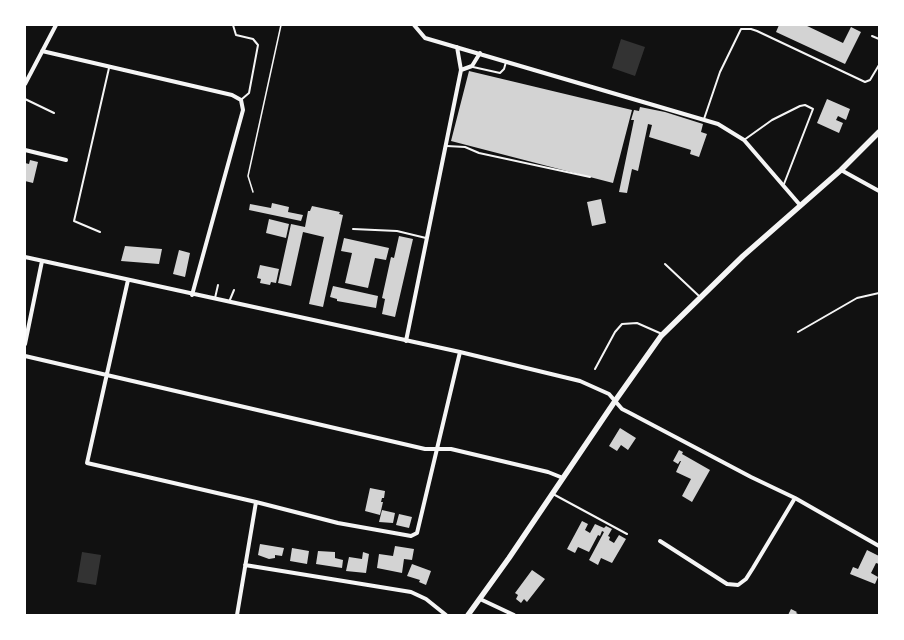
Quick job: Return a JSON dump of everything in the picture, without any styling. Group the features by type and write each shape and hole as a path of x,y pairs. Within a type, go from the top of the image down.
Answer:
{"main road":[{"path":"468,615 615,401 663,334 700,297 800,205 841,170 879,132"}],"street":[{"path":"25,84 56,25"},
{"path":"414,25 425,38 506,60 704,119 724,127 744,140 800,205"},
{"path":"406,341 426,238 447,146 461,70 457,47"},
{"path":"42,51 109,68 232,95 240,100 242,110 192,294"},
{"path":"461,70 472,66 480,53"},
{"path":"25,150 66,160"},
{"path":"841,170 879,191"},
{"path":"25,257 573,378 606,392 628,412 751,477 795,498 879,546"},
{"path":"25,344 42,261"},
{"path":"128,280 86,461 90,465 140,474 338,523 411,536 417,533 460,352"},
{"path":"25,356 425,449 451,449 479,455 548,472 563,478"},
{"path":"660,541 727,584 738,585 746,579 795,498"},
{"path":"237,615 256,502"},
{"path":"245,565 411,592 426,599 446,615"},
{"path":"480,599 514,615"}],"lane":[{"path":"233,25 236,35 253,39 258,48 249,93 240,100"},
{"path":"704,119 720,72 741,29 757,31 865,82 872,77 879,65"},
{"path":"872,36 879,39"},
{"path":"472,66 500,73 504,69 506,60"},
{"path":"100,232 74,221 109,68"},
{"path":"25,99 54,113"},
{"path":"744,140 772,120 800,106 805,105 813,109 783,186"},
{"path":"447,146 465,147 479,153 541,168 590,177"},
{"path":"353,229 397,231 426,238"},
{"path":"665,264 700,297"},
{"path":"215,299 218,285"},
{"path":"229,303 234,290"},
{"path":"798,332 857,298 879,293"},
{"path":"594,369 615,332 622,324 637,322 663,334"},
{"path":"552,494 627,534"}],"path":[{"path":"252,192 248,176 281,25"}],"shaded area":[{"path":"621,39 645,47 635,76 612,68"},
{"path":"82,552 101,555 96,585 77,582"}],"building":[{"path":"779,25 805,25 843,43 851,27 861,32 845,64 776,32"},
{"path":"469,71 632,110 613,183 451,141"},
{"path":"827,99 850,109 846,120 838,116 836,120 843,123 839,133 817,123"},
{"path":"640,107 665,112 703,124 701,132 707,134 699,157 690,154 691,150 649,137 652,125 648,124 638,171 632,169 627,193 619,192 634,120 631,120 634,110 639,111"},
{"path":"30,160 38,162 33,183 25,181 25,163 29,164"},
{"path":"601,199 606,223 592,226 587,202"},
{"path":"272,203 289,207 288,212 303,215 301,221 249,210 250,204 271,208"},
{"path":"312,206 340,212 339,214 343,215 323,307 309,304 324,237 303,232 291,286 278,283 291,224 305,227 308,211 310,211"},
{"path":"269,219 289,224 286,238 266,233"},
{"path":"399,236 413,239 395,317 382,314 385,299 382,298 391,257 394,258"},
{"path":"344,238 389,248 386,260 375,258 368,288 345,283 352,253 341,251"},
{"path":"125,246 162,249 159,264 121,261"},
{"path":"179,250 190,253 185,277 173,274"},
{"path":"260,265 279,269 276,283 271,282 270,285 260,283 261,279 257,278"},
{"path":"333,286 378,296 376,308 337,301 337,299 330,297"},
{"path":"620,428 636,438 628,450 621,445 617,451 609,446"},
{"path":"679,450 683,452 682,454 710,470 692,502 682,496 691,479 676,472 681,461 678,464 673,461"},
{"path":"370,488 385,491 384,498 382,498 381,502 383,502 380,515 365,511"},
{"path":"382,510 395,513 393,523 379,522"},
{"path":"399,514 412,517 409,528 396,525"},
{"path":"582,521 588,524 585,530 590,533 595,524 604,528 606,526 612,529 608,536 610,537 609,540 614,543 619,535 626,539 612,563 601,558 598,565 589,560 604,532 602,531 600,536 598,535 589,552 578,547 575,553 567,549"},
{"path":"260,544 284,548 282,556 275,555 275,558 269,559 258,555"},
{"path":"395,546 414,549 412,560 404,559 402,573 377,568 379,554 393,556"},
{"path":"292,548 309,551 307,564 290,561"},
{"path":"867,550 879,556 879,564 876,563 871,573 878,577 875,584 850,574 853,567 858,569"},
{"path":"318,551 335,552 335,558 343,560 342,568 316,564"},
{"path":"363,552 369,554 366,573 346,571 349,557 362,559"},
{"path":"412,564 431,571 426,585 419,582 420,580 407,576"},
{"path":"532,570 545,579 527,602 524,599 521,603 516,599 518,595 515,593"},
{"path":"791,609 797,612 796,613 800,615 788,615"}]}
